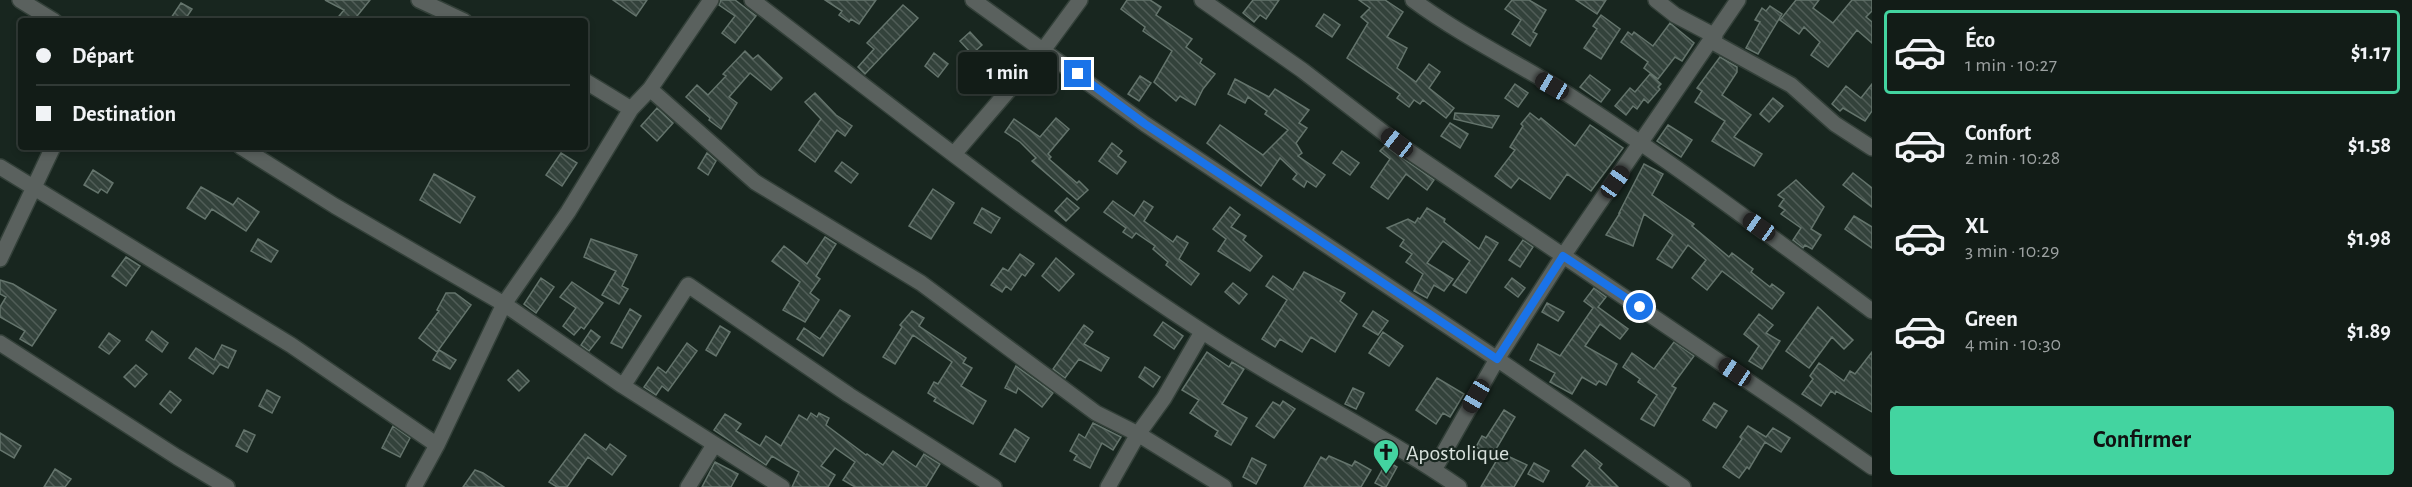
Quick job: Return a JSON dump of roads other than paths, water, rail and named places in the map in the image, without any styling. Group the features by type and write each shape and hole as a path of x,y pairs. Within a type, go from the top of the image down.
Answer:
{"street":[{"path":"20,0 49,18"},
{"path":"419,0 458,18"},
{"path":"414,487 437,445 504,303 568,212 631,109 650,89 711,0"},
{"path":"752,0 1121,278 1202,332 1459,487"},
{"path":"973,0 1145,124 1497,359 1683,487"},
{"path":"954,154 1044,49 1080,0"},
{"path":"1202,0 1302,70 1397,143 1872,467"},
{"path":"1413,0 1438,19 1571,97 1759,227 1872,311"},
{"path":"1656,0 1713,39 1791,84 1835,123 1872,148"},
{"path":"1434,470 1497,359 1563,256 1738,0"},
{"path":"588,83 631,109"},
{"path":"650,89 755,182 921,283 1096,413 1138,434 1224,487"},
{"path":"0,259 52,150"},
{"path":"246,150 345,212 504,303 623,386 782,487"},
{"path":"0,166 291,345 437,445"},
{"path":"623,386 688,285 849,395 994,487"},
{"path":"1108,487 1138,434 1164,398 1202,332"},
{"path":"0,343 227,487"},
{"path":"688,487 714,445"}],"place":[{"name":"Apostolique","path":"1386,475"}]}
